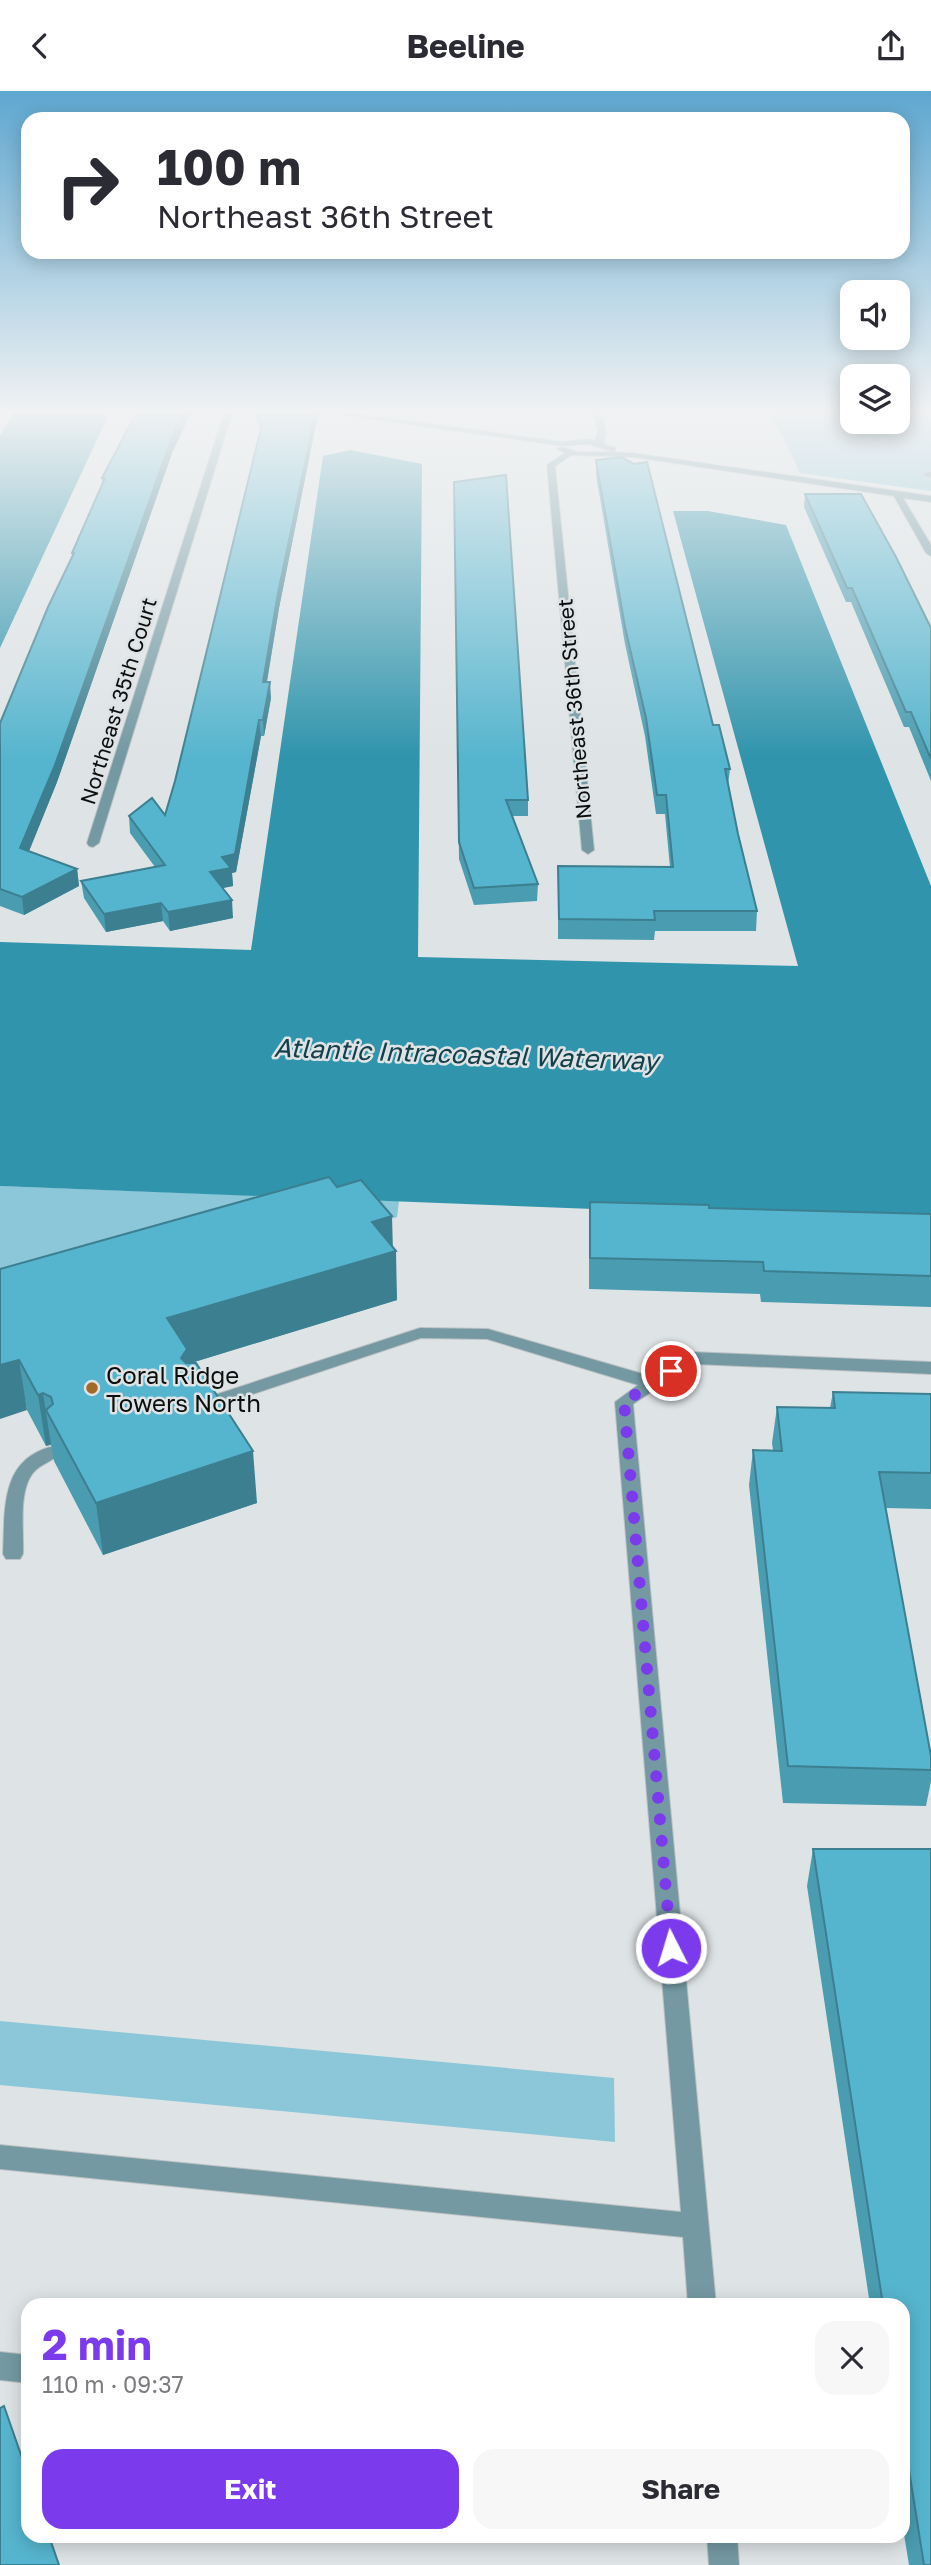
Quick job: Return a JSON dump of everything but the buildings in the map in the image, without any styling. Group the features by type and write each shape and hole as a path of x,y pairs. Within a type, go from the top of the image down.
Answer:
{"street":[{"name":"Northeast 35th Court","path":"93,843 193,525"},
{"name":"Northeast 36th Street","path":"557,525 587,850"},
{"path":"915,525 931,553"},
{"path":"197,1407 420,1333 488,1334 652,1383"},
{"path":"701,2298 624,1402 690,1358 931,1368"},
{"path":"13,1554 16,1483 29,1465 50,1453"},
{"path":"0,2157 696,2226"},
{"path":"0,2366 21,2368"},
{"path":"722,2543 724,2565"}],"shaded area":[{"path":"0,1186 399,1201 397,1217 363,1228 0,1321"},
{"path":"0,2021 614,2078 615,2142 0,2085"}],"water":[{"path":"0,525 57,525 0,648"},
{"name":"Atlantic Intracoastal Waterway","path":"313,525 422,525 418,957 798,966 677,525 786,525 931,886 931,1222 0,1186 0,942 251,950"}],"place":[{"name":"Coral Ridge Towers North","path":"92,1388"}],"route":[{"path":"671,1371 624,1402 671,1948"}]}
